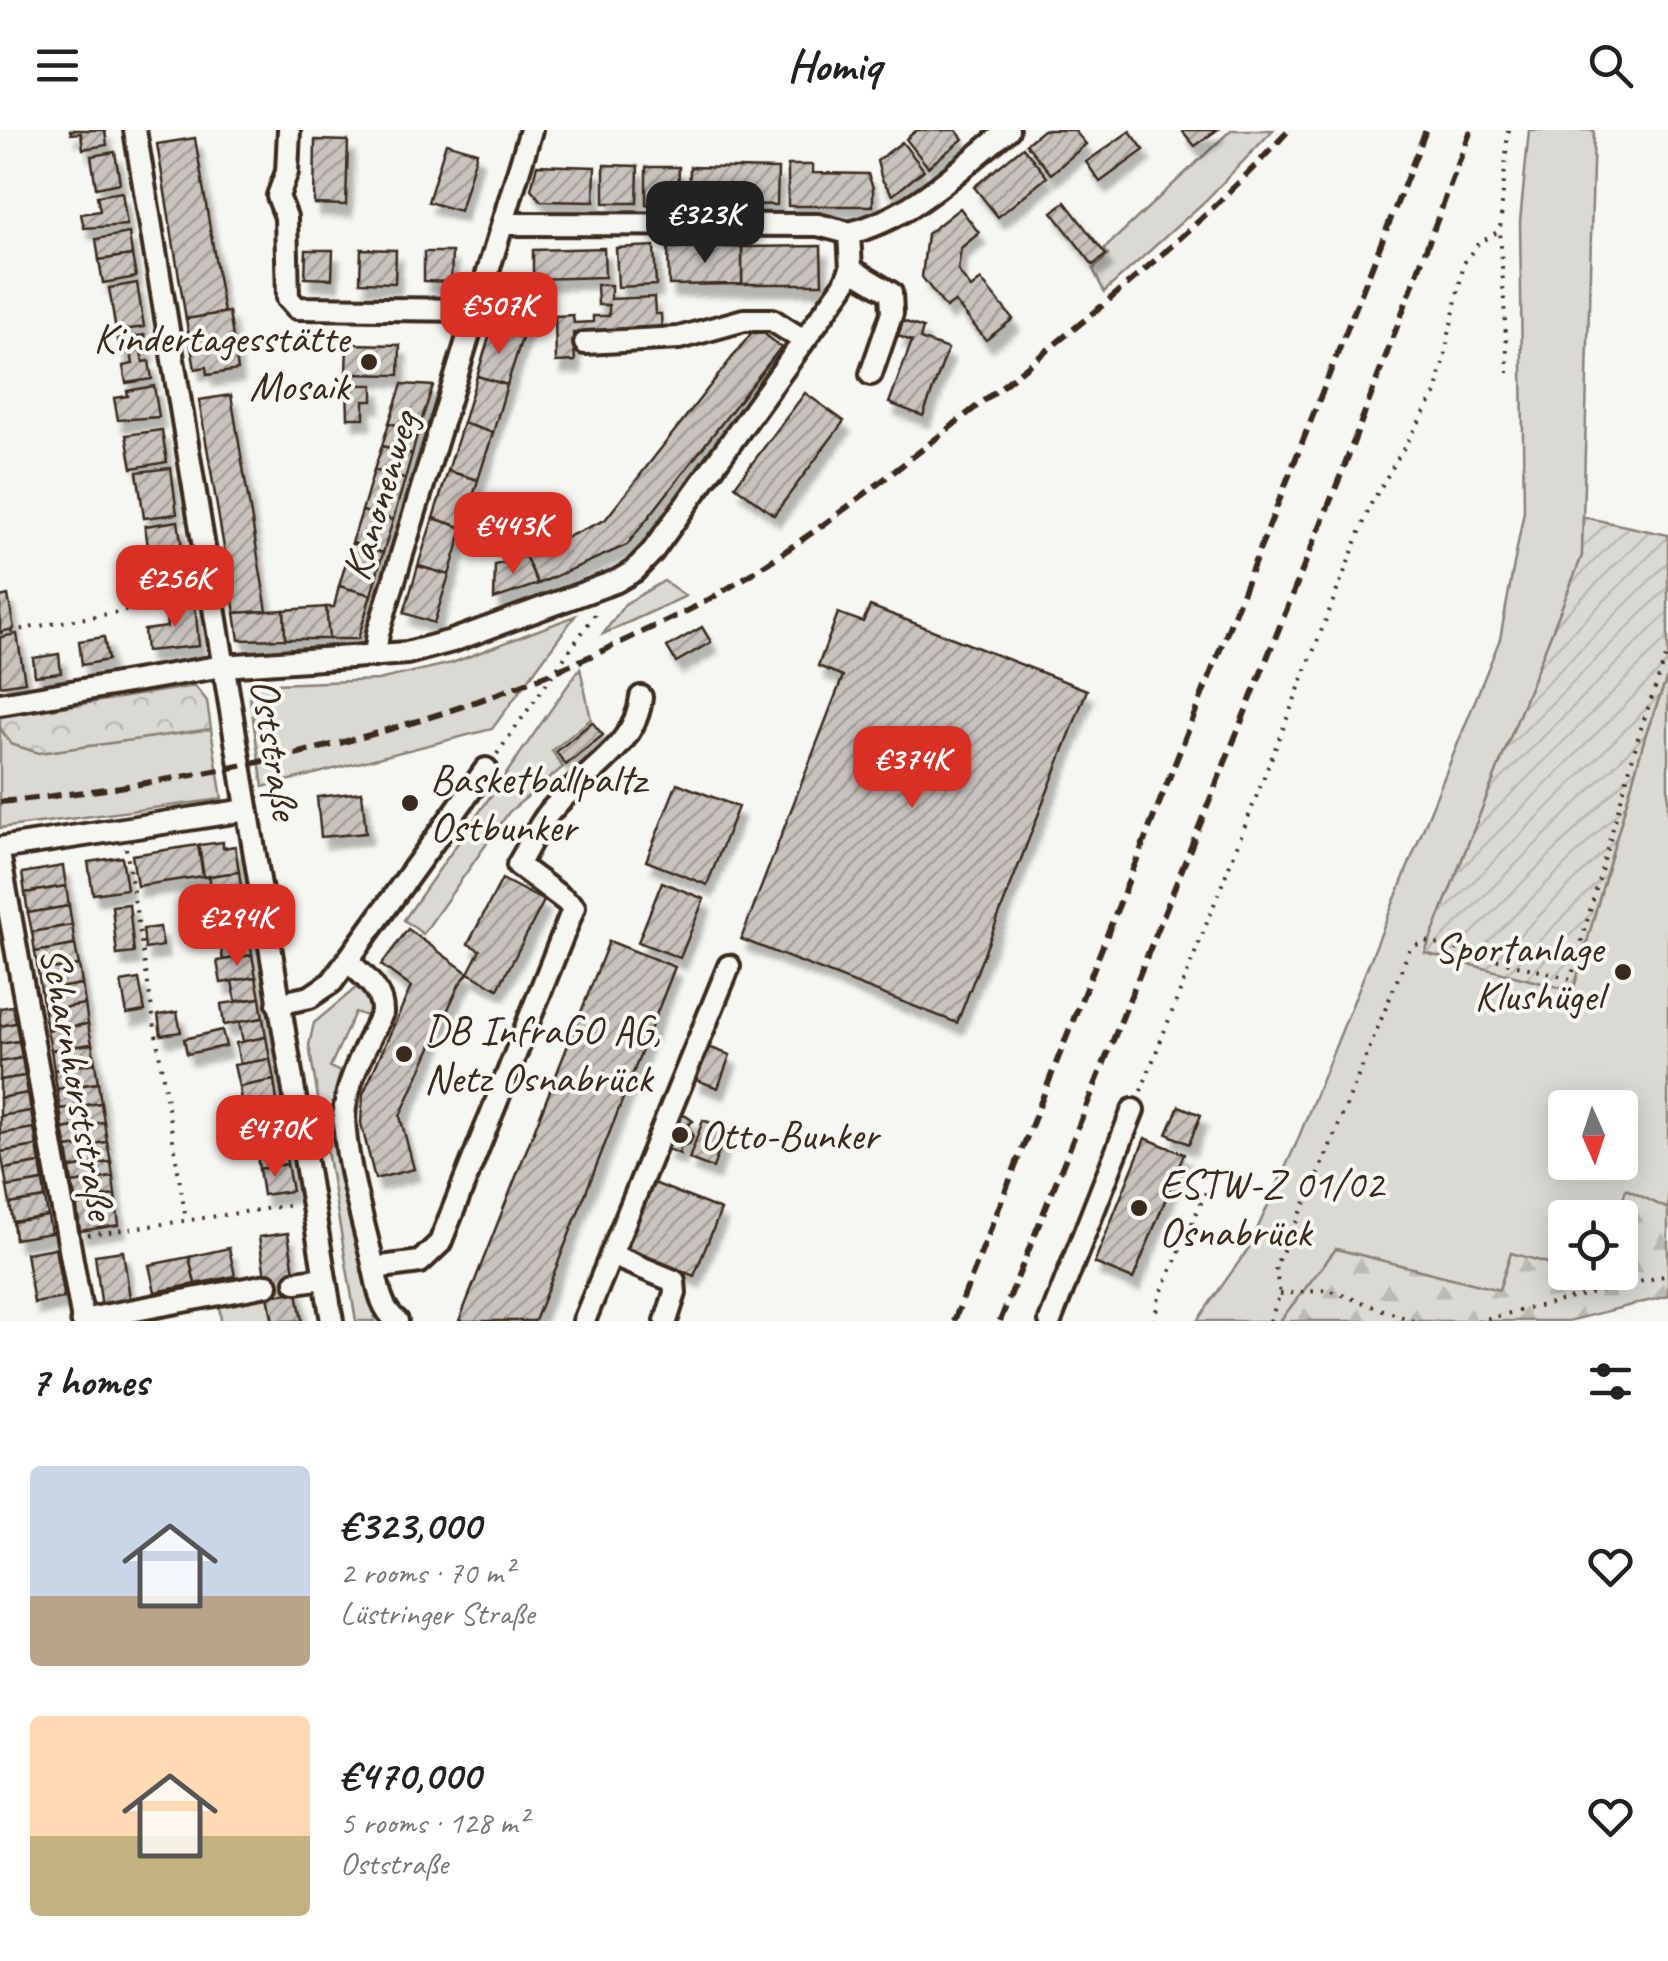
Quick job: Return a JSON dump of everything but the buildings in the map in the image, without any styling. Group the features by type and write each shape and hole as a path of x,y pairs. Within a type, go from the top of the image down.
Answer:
{"street":[{"name":"Oststraße","path":"136,130 332,1321"},
{"path":"289,130 288,172 278,196 286,217 288,298 297,308 474,310"},
{"name":"Kanonenweg","path":"376,656 378,634 531,130"},
{"path":"504,224 818,225 849,234 878,227 899,216 1008,130"},
{"path":"0,704 223,666 406,653 452,641 616,581 634,571 652,552 844,285 851,269 849,234"},
{"path":"851,269 891,293 892,312 871,374"},
{"path":"585,343 679,338 744,320 772,320 803,340"},
{"path":"374,1268 420,1262 440,1243 574,907 518,865 552,808 632,731 640,714 641,697"},
{"path":"278,1004 310,997 332,982 486,768"},
{"path":"0,848 247,810"},
{"name":"Scharnhorststraße","path":"0,858 6,927 82,1320"},
{"path":"348,961 378,992 382,1003 382,1012 353,1078 345,1107 345,1132 380,1294 390,1316 397,1321"},
{"path":"584,1321 729,966"},
{"path":"1050,1321 1134,1110"},
{"path":"611,1255 674,1282 666,1321"},
{"path":"296,1282 324,1278"},
{"path":"82,1320 267,1286"}],"path":[{"path":"1508,130 1500,230 1508,373"},
{"path":"1134,1110 1371,504 1437,391 1464,263 1477,244 1500,230"},
{"path":"486,768 616,581"},
{"path":"0,634 212,596"},
{"path":"1270,1321 1280,1294 1275,1267 1315,1183 1410,948 1425,941 1571,980 1640,731 1668,652"},
{"path":"123,829 186,1220"},
{"path":"1154,1321 1160,1298 1209,1185"},
{"path":"67,1238 311,1202"},
{"path":"1477,1321 1668,1275"},
{"path":"1280,1294 1329,1290 1414,1321"}],"green space":[{"path":"1231,130 1273,130 1205,201 1104,292 1093,269 1108,255 1104,249"},
{"path":"1529,130 1594,130 1582,556 1425,953 1573,991 1646,733 1668,675 1668,1209 1627,1190 1624,1200 1548,1200 1548,1263 1511,1253 1499,1290 1336,1249 1280,1321 1197,1321 1248,1249 1296,1144 1500,639 1524,511 1520,222"},
{"path":"1583,517 1668,535 1668,675 1646,733 1573,991 1425,953 1582,556"},
{"path":"664,581 686,596 603,634 625,604"},
{"path":"575,616 492,729 263,787 248,685 378,680 452,663"},
{"path":"580,668 591,719 552,751 563,767 509,812 423,934 404,920"},
{"path":"195,686 207,701 211,729 39,753 11,744 0,727 0,717"},
{"path":"0,728 11,744 39,753 211,729 222,799 0,828"},
{"path":"357,987 370,1004 371,1012 369,1017 355,1012 330,1067 344,1074 375,1321 356,1321 309,1045 314,1023"},
{"path":"1626,1189 1668,1209 1668,1296 1568,1321 1280,1321 1336,1249 1499,1290 1511,1253 1548,1263 1548,1290 1638,1290 1638,1200 1623,1200"},
{"path":"268,1294 272,1321 221,1321 219,1303"}],"railway":[{"path":"0,802 247,765 408,724 564,668 697,606 824,524 1035,360 1185,234 1289,130"},
{"path":"954,1321 1426,130"},
{"path":"1000,1321 1346,462 1471,130"}],"place":[{"name":"Kindertagesstätte Mosaik","path":"369,362"},
{"name":"Basketballpaltz Ostbunker","path":"410,803"},
{"name":"Sportanlage Klushügel","path":"1623,972"},
{"name":"DB InfraGO AG, Netz Osnabrück","path":"404,1054"},
{"name":"Otto-Bunker","path":"680,1135"},
{"name":"ESTW-Z 01/02 Osnabrück","path":"1139,1208"}]}
